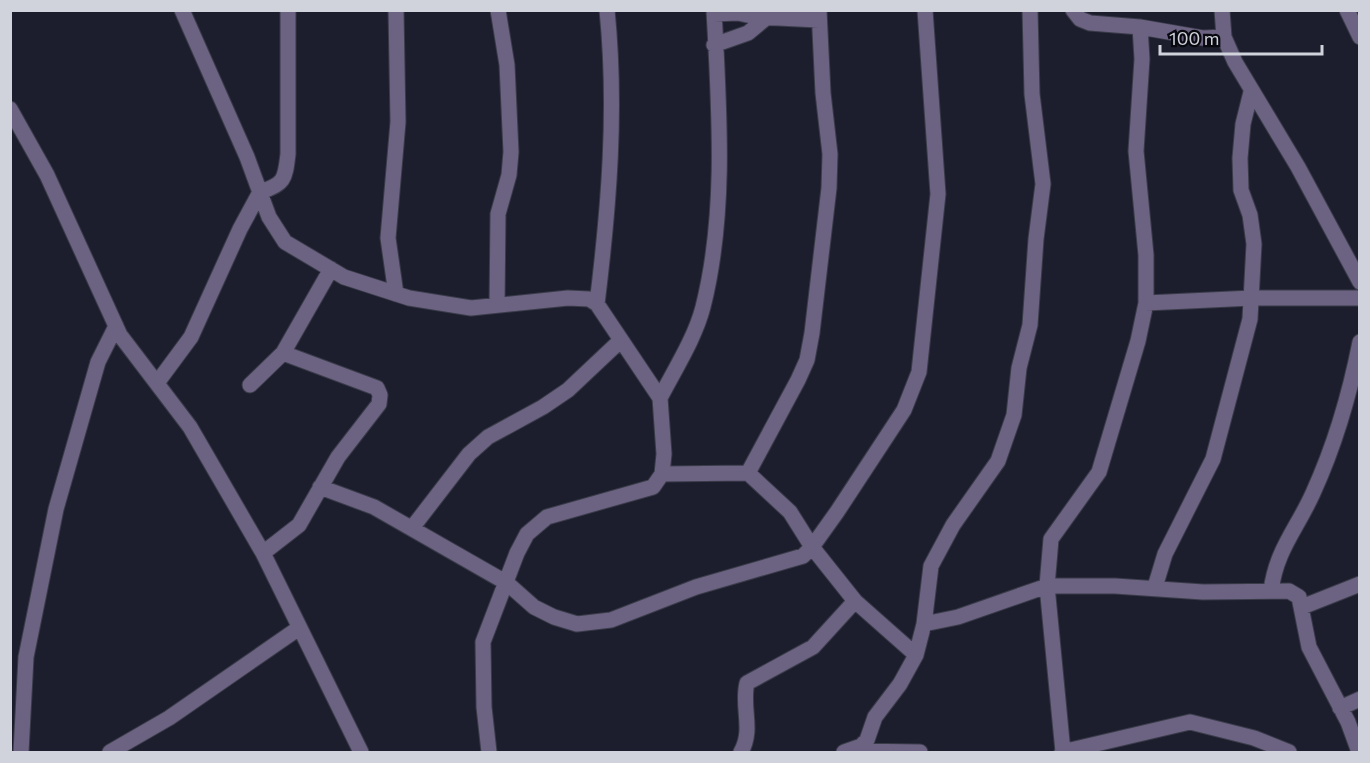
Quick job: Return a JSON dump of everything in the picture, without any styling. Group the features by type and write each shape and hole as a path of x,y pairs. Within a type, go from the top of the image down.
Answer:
{"street":[{"path":"182,10 234,128 269,216 285,242 344,277 396,294 471,308 568,298 589,299 597,304 660,398"},
{"path":"157,383 191,337 240,229 260,192 277,187 285,177 288,154 288,10"},
{"path":"396,10 398,122 388,238 396,294"},
{"path":"497,305 498,214 509,176 511,152 507,65 498,10"},
{"path":"597,304 606,231 612,139 607,10"},
{"path":"320,487 374,507 507,583 534,607 554,617 578,624 610,620 696,587 791,561 812,547 904,410 919,372 938,194 925,10"},
{"path":"848,752 867,740 876,717 900,684 915,655 924,624 931,566 953,525 988,476 1005,445 1014,415 1019,368 1030,325 1036,239 1043,184 1032,94 1030,10"},
{"path":"1073,10 1080,20 1090,23 1140,27 1203,38 1224,37"},
{"path":"1222,10 1224,37 1251,92 1298,167 1359,280"},
{"path":"1349,11 1359,37"},
{"path":"489,753 483,697 483,642 517,553 527,534 537,523 547,517 653,487 662,474 664,454 660,398 703,308 717,217 719,139 714,12 766,18 819,15 830,154 829,188 812,333 807,360 798,380 748,473"},
{"path":"714,45 726,43 748,33 766,18"},
{"path":"1140,27 1142,59 1136,151 1146,255 1146,303 1138,341 1099,472 1052,539 1047,586 1062,752 1190,722 1254,738 1289,753"},
{"path":"1155,588 1165,554 1213,459 1250,319 1254,244 1250,214 1241,190 1240,158 1243,124 1251,92"},
{"path":"10,109 52,185 120,335 190,427 263,553 362,753"},
{"path":"250,385 283,353 331,269"},
{"path":"1146,303 1252,298 1359,298"},
{"path":"21,753 26,657 56,509 98,362 116,326"},
{"path":"412,528 469,454 488,437 543,407 568,390 620,341"},
{"path":"1271,591 1274,567 1313,494 1320,475 1354,369 1359,342"},
{"path":"263,553 299,525 338,457 379,404 380,394 377,388 283,353"},
{"path":"662,474 748,473 790,512 812,547 855,600 915,655"},
{"path":"1302,607 1359,584"},
{"path":"924,624 958,617 1047,586 1155,588 1203,592 1289,591 1299,597 1309,646 1348,722 1359,753"},
{"path":"741,753 747,741 749,725 744,694 747,683 813,647 855,600"},
{"path":"110,753 169,718 299,628"},
{"path":"1340,708 1359,699"},
{"path":"848,752 920,753"}]}
